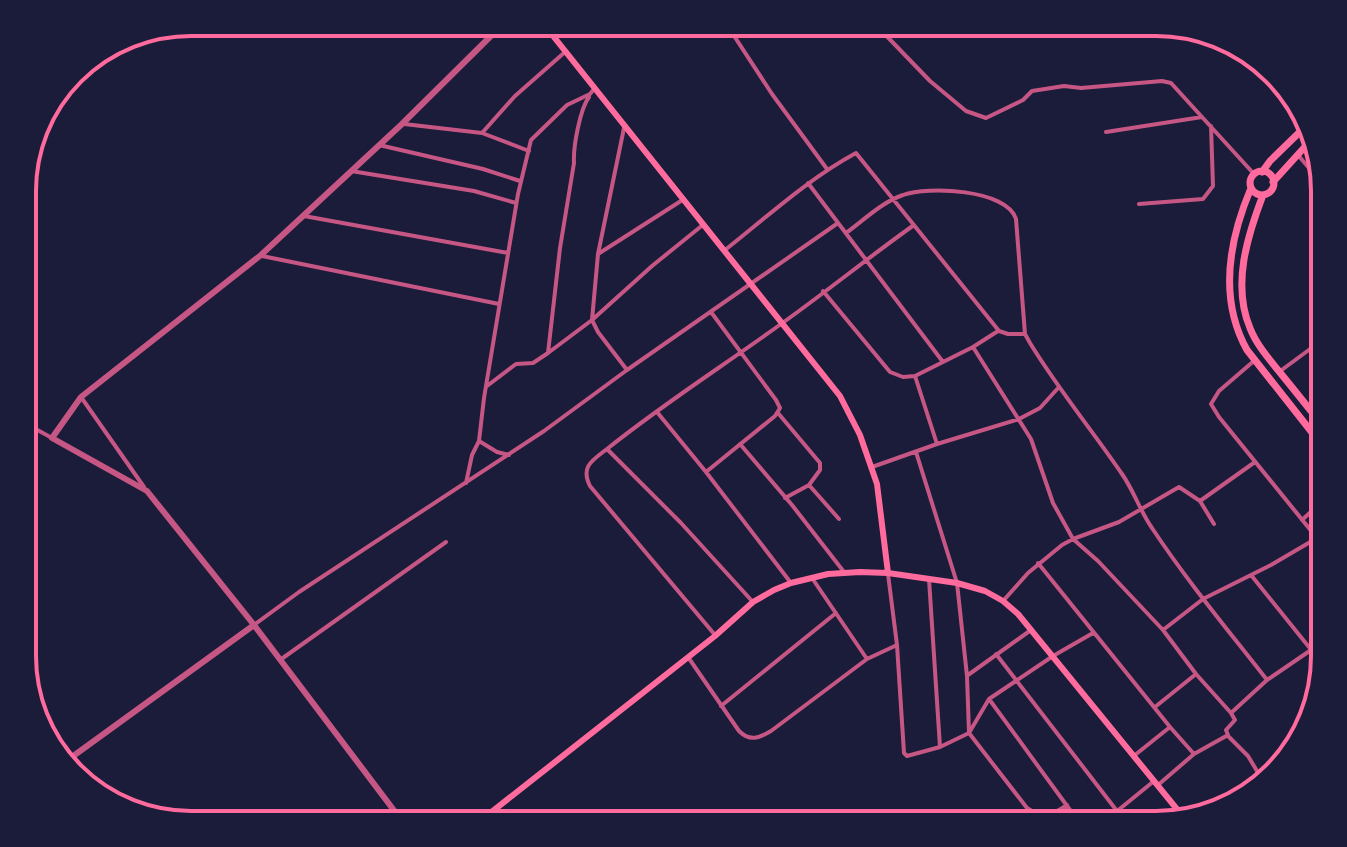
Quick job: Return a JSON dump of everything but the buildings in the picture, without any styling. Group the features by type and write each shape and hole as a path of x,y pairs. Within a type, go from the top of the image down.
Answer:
{"main road":[{"path":"553,36 592,92 625,125 840,396 872,467 880,502 888,573"},
{"path":"1299,133 1250,181 1251,188 1234,240 1229,289 1240,338 1311,431"},
{"path":"1251,188 1263,195 1269,192 1273,182 1304,147"},
{"path":"1258,173 1268,174 1273,182"},
{"path":"1263,195 1247,246 1242,277 1245,315 1254,337 1311,410"},
{"path":"493,811 715,636 753,602 791,583 844,572 888,573 957,583 985,591 1003,601 1018,614 1178,810"}],"street":[{"path":"52,438 81,397 261,255 402,124 491,36"},
{"path":"734,36 827,169"},
{"path":"887,36 930,81 966,111 986,118 1023,100 1032,91 1064,86 1081,88 1162,81 1174,85 1258,173"},
{"path":"482,133 515,96 565,52"},
{"path":"466,483 472,455 479,441 516,203 531,140 567,105 592,92"},
{"path":"548,353 574,152 582,107 592,92"},
{"path":"1106,132 1202,117"},
{"path":"402,124 482,133 529,151"},
{"path":"625,125 598,254 592,320 627,370"},
{"path":"1139,204 1203,199 1207,196 1213,186 1211,126"},
{"path":"379,145 483,169 520,181"},
{"path":"725,250 808,183 856,153 999,331 1004,334 1025,334"},
{"path":"1297,154 1309,168"},
{"path":"351,171 474,191 516,203"},
{"path":"808,183 943,362"},
{"path":"846,233 893,199 908,193 958,192 994,198 1011,208 1016,219 1025,334 1042,363 1122,473 1140,509 1203,599 1267,680"},
{"path":"598,254 684,199"},
{"path":"304,216 508,253"},
{"path":"73,756 310,585 509,455 838,223"},
{"path":"484,398 487,385 516,364 533,363 548,353 592,320 704,224"},
{"path":"715,636 590,486 587,467 607,449 914,225"},
{"path":"261,255 499,304"},
{"path":"823,291 890,372 903,377 915,376 999,331"},
{"path":"706,472 778,413 780,408 711,312"},
{"path":"973,347 1031,439 1053,503 1073,539 1163,630 1231,713 1235,720 1226,730 1228,735 1248,756 1258,773"},
{"path":"1279,372 1311,348"},
{"path":"1255,360 1219,391 1211,404 1311,531"},
{"path":"915,376 937,444"},
{"path":"872,467 1019,419 1040,408 1059,387"},
{"path":"81,397 147,491 254,625 394,811"},
{"path":"657,412 791,583"},
{"path":"778,413 820,463 820,470 809,485 785,498"},
{"path":"36,429 147,491"},
{"path":"479,441 509,455"},
{"path":"740,444 844,572"},
{"path":"607,449 681,523 753,602"},
{"path":"916,452 957,583 967,676 969,733 1032,811"},
{"path":"1200,501 1255,462"},
{"path":"809,485 839,519"},
{"path":"1003,601 1038,563 1073,539 1119,522 1179,487 1200,501 1214,524"},
{"path":"1302,520 1311,512"},
{"path":"1163,630 1203,599 1311,541"},
{"path":"280,660 446,542"},
{"path":"1038,563 1194,754"},
{"path":"888,573 897,645 904,753 909,757 969,733 989,699 1093,633"},
{"path":"1231,713 1267,680 1311,650 1251,575"},
{"path":"811,577 867,659"},
{"path":"929,579 940,747"},
{"path":"721,706 836,613"},
{"path":"967,676 1031,630"},
{"path":"688,657 742,735 750,739 771,731 867,659 897,645"},
{"path":"996,654 1117,811 1194,754 1228,735"},
{"path":"1155,707 1196,674"},
{"path":"989,699 1071,811"},
{"path":"1135,755 1170,727"},
{"path":"1056,811 1067,805"}]}
